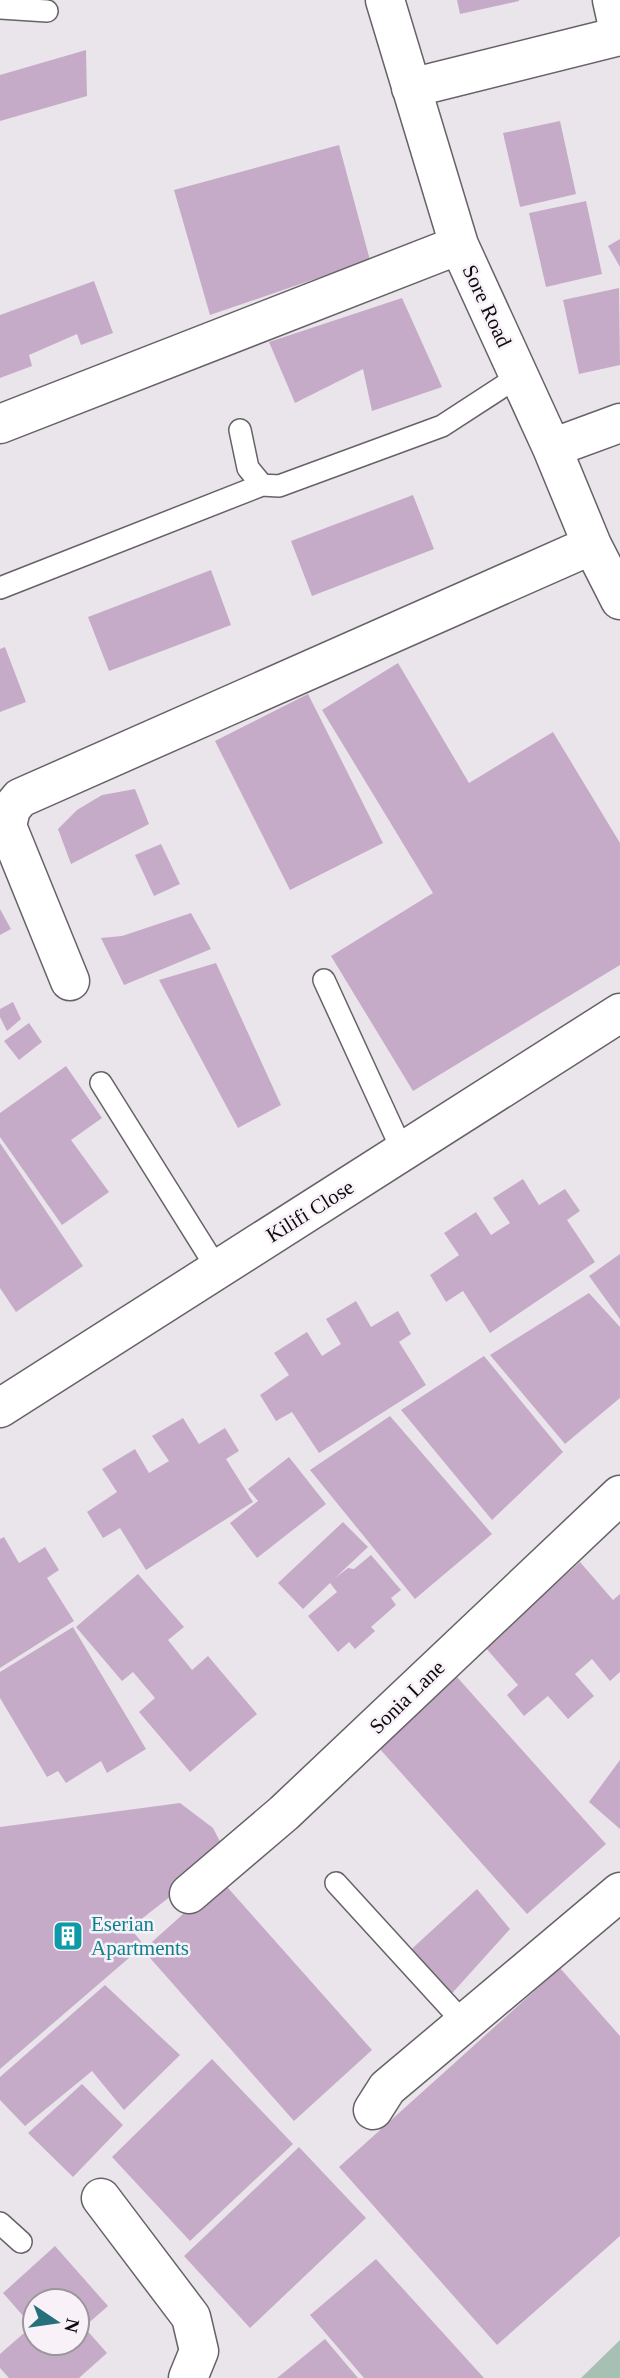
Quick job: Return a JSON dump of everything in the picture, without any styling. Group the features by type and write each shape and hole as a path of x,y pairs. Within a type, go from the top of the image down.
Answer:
{"street":[{"name":"Sore Road","path":"385,0 459,245 552,448 592,545 620,600"},
{"path":"411,88 620,36 612,0"},
{"path":"0,424 459,245"},
{"path":"552,448 620,424"},
{"path":"70,981 7,826 15,803 592,545"},
{"name":"Kilifi Close","path":"0,1408 620,1013"},
{"name":"Sonia Lane","path":"190,1894 284,1813 620,1495"},
{"path":"373,2110 387,2088 620,1892"},
{"path":"101,2198 191,2317 199,2351 188,2378"}],"lane":[{"path":"0,8 47,11"},
{"path":"0,588 262,485 279,486 442,426 519,376"},
{"path":"240,430 248,468 262,485"},
{"path":"324,980 403,1152"},
{"path":"101,1083 218,1270"},
{"path":"336,1883 464,2023"},
{"path":"0,2223 21,2242"}],"green space":[{"path":"620,2340 620,2378 581,2378"}],"building":[{"path":"457,0 519,0 519,1 460,14"},
{"path":"86,50 87,96 0,121 0,75"},
{"path":"560,121 576,194 520,207 503,133"},
{"path":"339,145 370,260 210,315 174,190"},
{"path":"586,201 602,274 546,287 529,213"},
{"path":"620,239 620,267 608,246"},
{"path":"94,281 113,333 81,345 77,334 29,355 32,366 0,378 0,315"},
{"path":"619,288 620,365 579,374 563,300"},
{"path":"402,298 442,387 372,411 363,369 295,403 269,342"},
{"path":"413,495 434,549 312,596 291,541"},
{"path":"211,570 231,625 109,671 88,617"},
{"path":"5,647 26,702 0,712 0,649"},
{"path":"398,663 469,783 553,732 620,843 620,965 413,1091 331,956 433,893 322,710"},
{"path":"308,694 383,843 290,890 215,741"},
{"path":"135,789 149,824 71,864 58,829 77,810 102,795"},
{"path":"161,844 180,884 154,896 135,855"},
{"path":"0,909 11,929 0,935"},
{"path":"191,913 211,949 124,985 101,938 122,936"},
{"path":"216,963 281,1105 238,1128 159,980"},
{"path":"13,1002 21,1019 7,1031 0,1017 0,1009"},
{"path":"29,1023 42,1042 19,1060 4,1041"},
{"path":"66,1066 102,1118 71,1140 109,1192 62,1225 0,1137 0,1113"},
{"path":"0,1143 83,1266 16,1312 0,1288"},
{"path":"523,1179 539,1205 565,1189 580,1211 567,1220 595,1262 490,1333 463,1291 446,1302 430,1275 459,1255 444,1233 476,1212 491,1235 510,1223 493,1198"},
{"path":"620,1254 620,1319 589,1276"},
{"path":"589,1293 620,1327 620,1398 565,1444 490,1355"},
{"path":"356,1301 371,1327 398,1311 411,1334 399,1342 426,1385 319,1453 292,1412 276,1421 260,1395 289,1375 274,1353 307,1332 322,1356 341,1344 326,1319"},
{"path":"484,1356 563,1452 492,1520 401,1410"},
{"path":"390,1416 492,1534 415,1599 310,1470"},
{"path":"183,1418 199,1444 225,1428 239,1451 226,1459 253,1502 146,1570 120,1528 103,1538 87,1512 117,1492 102,1469 135,1449 149,1473 169,1461 152,1436"},
{"path":"289,1457 326,1504 257,1558 230,1523 258,1501 248,1489"},
{"path":"343,1522 368,1547 335,1578 348,1568 354,1569 371,1555 401,1590 391,1598 396,1605 371,1627 375,1631 355,1649 349,1642 338,1652 308,1616 337,1592 330,1583 303,1609 278,1583"},
{"path":"4,1537 19,1563 45,1547 59,1570 47,1578 74,1621 0,1668 0,1539"},
{"path":"580,1562 613,1600 620,1594 620,1672 610,1681 592,1659 575,1674 594,1696 568,1719 548,1696 524,1716 507,1695 518,1685 485,1647"},
{"path":"138,1574 184,1627 168,1640 192,1670 208,1656 257,1714 190,1772 139,1712 155,1698 133,1672 122,1681 76,1627"},
{"path":"73,1627 146,1749 107,1773 101,1761 66,1783 58,1771 47,1777 0,1698 0,1672"},
{"path":"457,1677 606,1844 527,1914 379,1748"},
{"path":"620,1760 620,1829 589,1802"},
{"name":"Eserian Apartments","path":"180,1803 213,1828 226,1853 130,1928 144,1945 0,2069 0,1827"},
{"path":"221,1880 372,2050 294,2121 143,1950"},
{"path":"477,1889 510,1929 446,2000 404,1956"},
{"path":"560,1968 620,2036 620,2236 497,2345 339,2167"},
{"path":"105,1985 180,2055 124,2110 92,2071 25,2126 0,2100 0,2077"},
{"path":"212,2059 293,2144 190,2241 112,2157"},
{"path":"82,2084 123,2125 73,2177 28,2133"},
{"path":"299,2147 366,2218 250,2328 184,2256"},
{"path":"55,2246 108,2306 91,2321 91,2287 21,2287 21,2313 3,2293"},
{"path":"376,2259 484,2378 364,2378 310,2315"},
{"path":"91,2335 107,2353 79,2378 9,2378 0,2368 0,2354 21,2336 21,2357 91,2357"},
{"path":"325,2339 358,2378 277,2378"}],"place":[{"name":"Eserian Apartments","path":"68,1936"}]}
